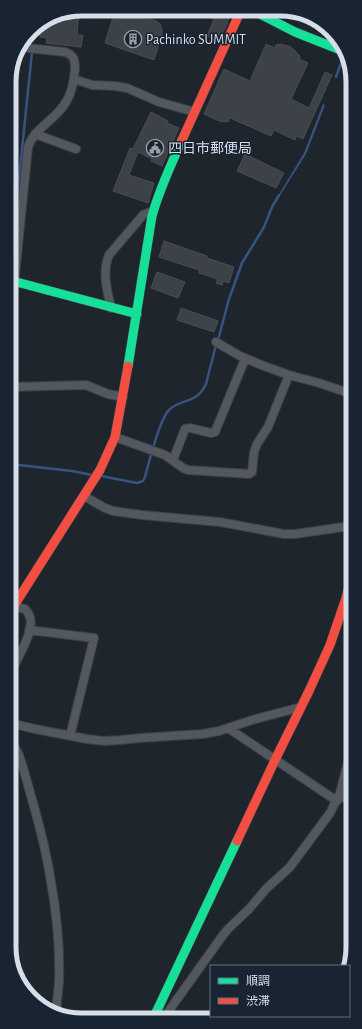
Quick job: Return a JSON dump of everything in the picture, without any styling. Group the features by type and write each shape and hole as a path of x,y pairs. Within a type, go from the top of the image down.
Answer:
{"main road":[{"path":"16,603 74,509 84,496 115,438 118,428 156,199 238,16"},
{"path":"264,16 295,32 336,48"},
{"path":"16,282 136,314"},
{"path":"155,1013 318,674 346,600"}],"street":[{"path":"16,247 27,153 30,142 35,134 64,106 69,98 74,79 74,59 69,53 26,48"},
{"path":"74,79 92,85 127,88 159,102 195,112"},
{"path":"35,134 76,149"},
{"path":"111,308 106,278 106,262 108,255 143,215 153,211"},
{"path":"216,342 245,359 289,375 346,392"},
{"path":"173,460 185,429 190,428 211,433 215,432 245,359"},
{"path":"115,438 165,455 188,470 249,474 253,470 254,455 257,444 270,423 289,375"},
{"path":"16,387 86,385 108,394 123,397"},
{"path":"84,496 113,511 220,522 284,534 295,534 346,527"},
{"path":"16,609 25,609 30,618 27,639 16,662"},
{"path":"29,630 94,638 70,736"},
{"path":"16,724 70,736 104,741 122,740 202,734 301,707"},
{"path":"228,728 276,760 338,798 346,800"},
{"path":"16,750 22,764 42,838 51,881 59,952 59,983 56,1007"},
{"path":"167,1013 223,935 249,909 266,889 290,867 330,813 338,798 346,770"}],"water":[{"path":"323,104 325,105 306,154 279,197 278,196 304,153"}],"building":[{"path":"78,16 77,35 83,35 81,47 46,43 47,38 40,37 41,30 49,25 69,17"},
{"name":"Pachinko SUMMIT","path":"118,16 139,16 156,21 160,24 162,35 154,60 105,43 112,20"},
{"path":"229,16 219,41 207,36 214,19 209,17"},
{"path":"266,44 275,48 276,45 281,44 291,47 300,56 299,59 308,63 291,99 309,108 325,72 332,75 303,139 296,136 295,140 274,130 271,136 230,118 228,122 219,121 204,114 224,69 250,81"},
{"path":"151,112 168,121 167,123 179,128 162,166 151,161 152,159 138,152 129,175 154,183 148,203 113,191 130,148 133,149"},
{"path":"245,154 284,173 276,188 237,171"},
{"path":"164,241 234,267 229,283 223,281 222,285 216,283 218,279 199,273 199,270 159,257"},
{"path":"157,272 185,282 178,298 151,288"},
{"path":"181,308 218,321 214,332 177,320"}],"waterway":[{"path":"16,208 32,52"},
{"path":"336,77 342,61"},
{"path":"218,340 229,299 242,263 264,227 272,207 279,195"},
{"path":"101,476 137,483 143,481 158,432 165,415 174,406 193,398 202,391 206,384 216,345"},
{"path":"16,465 72,471 92,475"}],"traffic: fast":[{"path":"264,16 295,32 336,48"},
{"path":"128,366 152,216 162,187 182,140"},
{"path":"16,282 137,314"},
{"path":"156,1013 237,841"}],"traffic: jam":[{"path":"182,140 238,16"},
{"path":"16,603 100,470 115,437 128,366"},
{"path":"237,841 330,645 346,598"}],"place":[{"name":"Pachinko SUMMIT","path":"133,39"},
{"name":"四日市郵便局","path":"155,148"}]}
